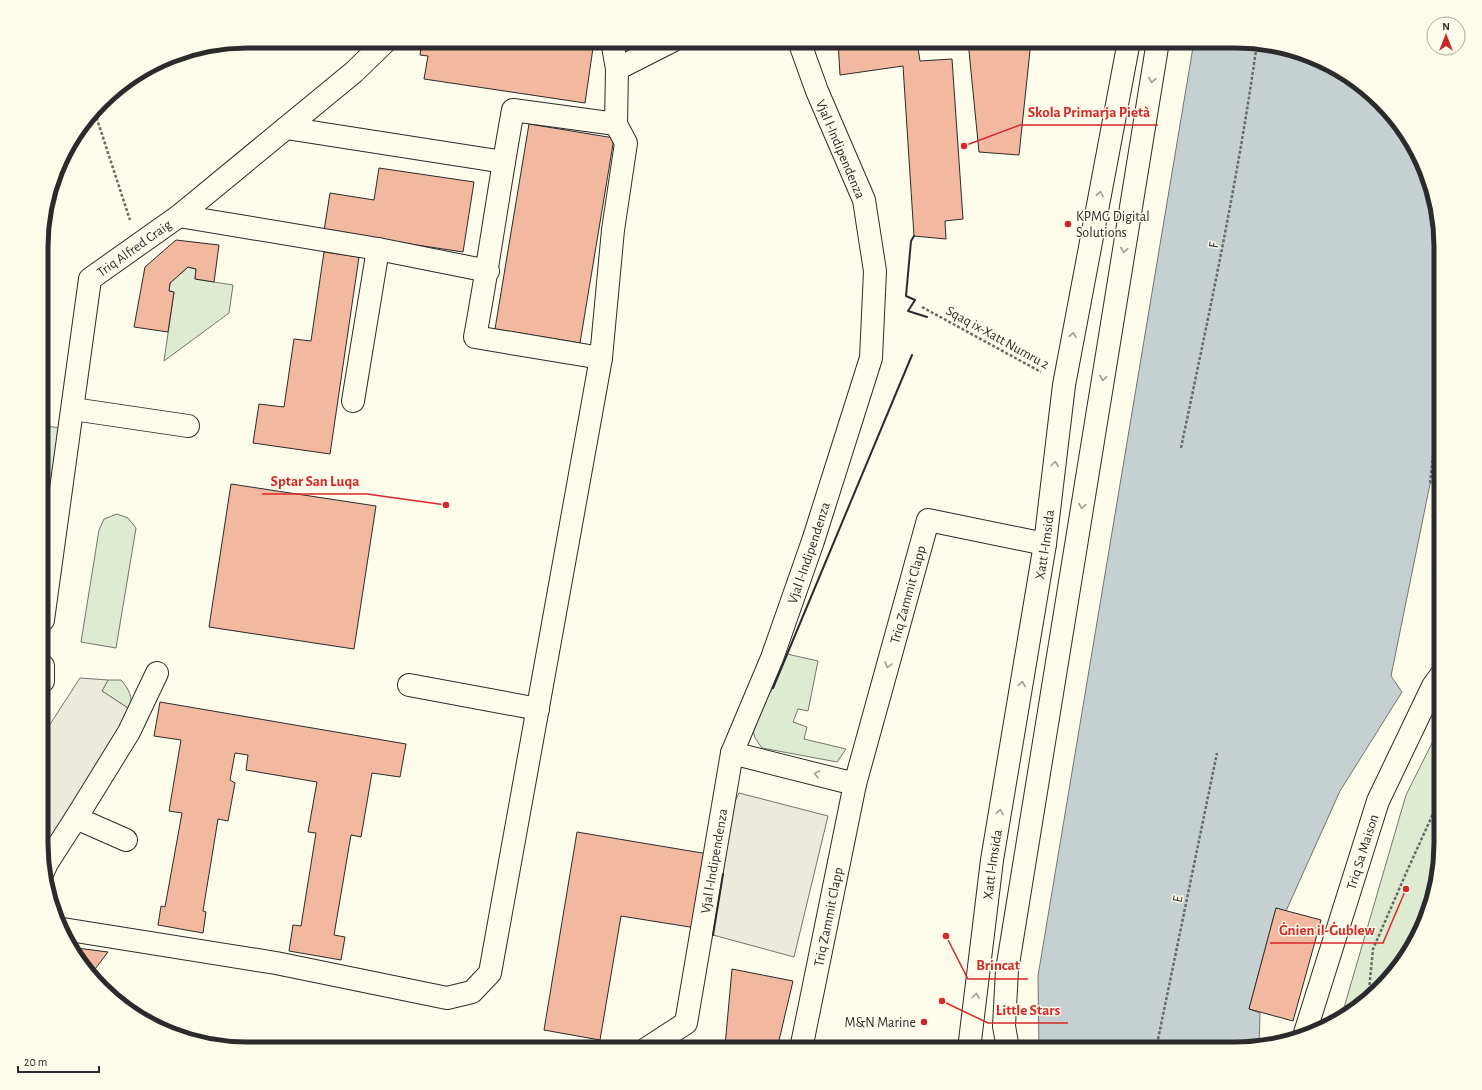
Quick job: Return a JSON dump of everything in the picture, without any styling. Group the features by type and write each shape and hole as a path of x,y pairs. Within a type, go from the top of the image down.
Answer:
{"main road":[{"name":"Triq Alfred Craig","path":"48,585 90,279 179,216 354,72 379,48"},
{"path":"68,930 276,963 447,998 472,992 490,973 600,358 613,230 626,143 616,124 617,69 613,48"},
{"path":"617,69 658,48"},
{"name":"Vjal l-Indipendenza","path":"657,1042 686,1023 732,753 778,643 813,541 871,358 875,271 864,200 817,91 802,48"},
{"name":"Xatt l-Imsida","path":"971,1042 992,860 1045,544 1064,385 1128,48"},
{"path":"1007,1042 1004,1026 1007,970 1157,48"},
{"path":"600,358 475,337 488,271 513,110 616,124"},
{"path":"286,128 504,162"},
{"path":"179,216 378,249 488,271"},
{"path":"353,401 378,249"},
{"path":"73,409 188,426"},
{"name":"Triq Zammit Clapp","path":"802,1042 855,784 928,520 1045,544"},
{"path":"49,861 129,732 157,673"},
{"path":"409,685 538,709"},
{"name":"Triq Sa Maison","path":"1306,1029 1378,801 1434,685"},
{"path":"732,753 855,784"},
{"path":"76,818 126,840"}],"path":[{"name":"F","path":"1181,448 1221,257 1247,114 1256,49"},
{"path":"96,117 132,226"},
{"name":"Sqaq ix-Xatt Numru 2","path":"922,307 1064,385"},
{"path":"1430,483 1434,446"},
{"name":"E","path":"1157,1042 1217,753"},
{"path":"1369,990 1373,949 1434,813"}],"green space":[{"path":"188,267 196,269 195,279 233,285 229,313 164,361 174,292 169,291 170,283"},
{"path":"48,426 61,428 48,505"},
{"path":"117,514 128,518 136,528 116,648 81,642 99,530 104,519"},
{"path":"787,654 818,661 808,711 798,709 793,722 807,727 804,739 846,749 837,762 762,748 755,738 751,722 773,688"},
{"path":"108,680 121,680 130,694 131,710 102,691"},
{"path":"1434,739 1434,856 1427,895 1419,919 1407,943 1385,974 1366,993 1343,1010 1406,795"}],"shaded area":[{"path":"1193,48 1248,48 1287,55 1311,63 1335,75 1356,89 1376,106 1393,126 1407,147 1419,171 1430,208 1434,234 1434,482 1430,484 1391,676 1402,692 1340,791 1286,911 1276,908 1249,1009 1260,1013 1259,1040 1248,1042 1039,1042 1038,976"},
{"path":"80,678 108,680 102,691 131,710 49,860 48,856 48,727"},
{"path":"739,793 828,816 794,957 713,935 734,803"}],"building":[{"path":"421,48 593,48 585,103 424,79 428,56 420,55"},
{"path":"838,48 918,48 920,61 952,59 963,219 945,221 946,239 914,236 903,66 840,75"},
{"path":"969,48 1030,48 1019,155 979,152"},
{"path":"529,124 614,138 580,343 495,329"},
{"path":"379,168 474,182 463,252 324,231 330,193 374,200"},
{"path":"176,240 219,245 214,282 195,279 196,269 188,267 170,283 169,291 174,292 168,332 134,327 145,267"},
{"path":"324,252 359,257 330,454 253,443 259,404 284,407 294,339 311,341"},
{"path":"231,484 376,506 354,649 209,627"},
{"path":"160,702 406,744 400,777 372,773 361,837 351,835 334,935 345,937 341,960 289,951 293,925 301,926 316,833 308,832 317,782 246,770 248,755 235,753 230,780 235,783 228,821 218,819 203,911 206,912 203,933 158,925 161,906 165,907 182,813 169,811 181,740 154,736"},
{"path":"577,832 708,854 696,928 621,916 600,1040 544,1030"},
{"path":"1276,908 1321,920 1293,1021 1249,1009"},
{"path":"78,948 108,952 94,970"},
{"path":"732,969 793,981 779,1042 725,1042"}],"wall":[{"path":"914,236 911,241 906,296 915,300 908,311 927,317"},
{"path":"773,688 912,355"},
{"path":"713,935 723,874"}],"place":[{"name":"Skola Primarja Pietà","path":"964,146"},
{"name":"KPMG Digital Solutions","path":"1068,224"},
{"name":"Sptar San Luqa","path":"446,505"},
{"name":"Ġnien il-Ġublew","path":"1406,889"},
{"name":"Brincat","path":"946,936"},
{"name":"Little Stars","path":"942,1001"},
{"name":"M&N Marine","path":"924,1022"}]}
